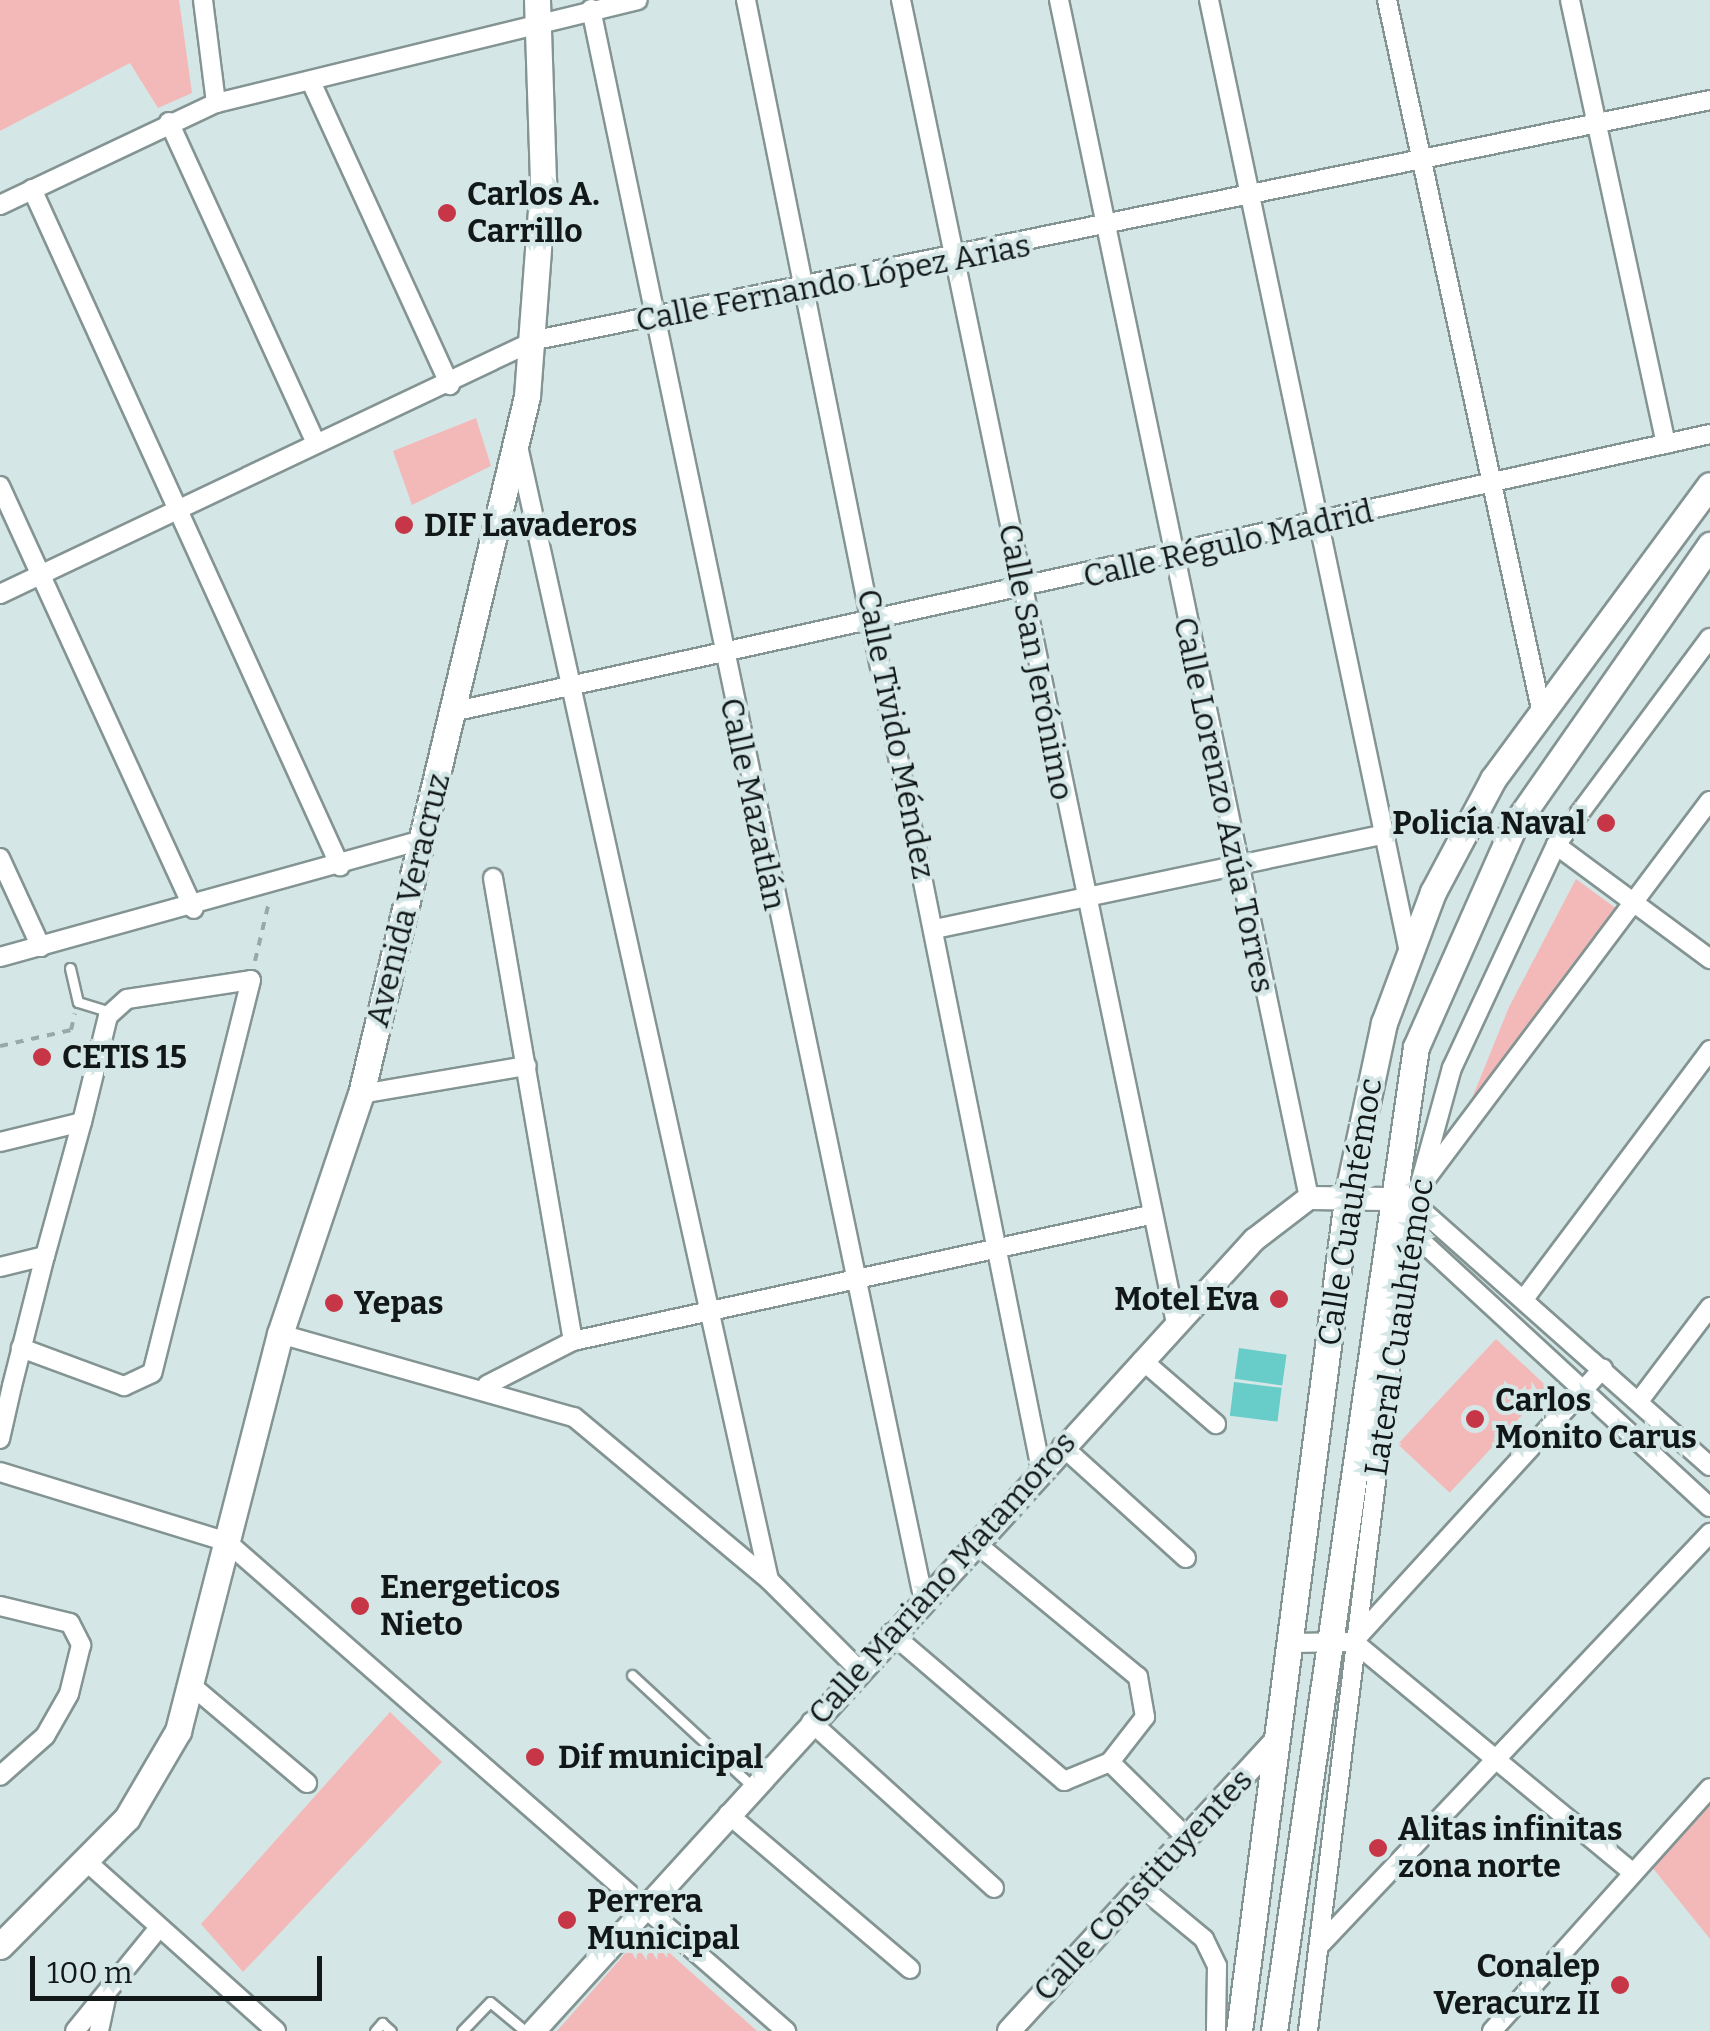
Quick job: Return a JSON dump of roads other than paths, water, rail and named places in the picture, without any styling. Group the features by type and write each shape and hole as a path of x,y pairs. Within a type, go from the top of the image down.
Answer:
{"main road":[{"name":"Avenida Veracruz","path":"0,1946 86,1861 155,1778 190,1685 280,1334 361,1094 426,839 452,712 518,446 536,340 538,10"},
{"name":"Calle Cuauhtémoc","path":"1240,2031 1348,1192 1408,952 1464,829 1541,708 1710,485"},
{"name":"Calle Cuauhtémoc","path":"1276,2030 1324,1646 1388,1199 1416,1047 1478,895 1558,751 1710,544"}],"street":[{"path":"203,0 216,103"},
{"path":"0,205 216,103 313,86 538,10 591,9 638,0"},
{"name":"Calle Tivido Méndez","path":"746,0 1002,1248 1041,1469"},
{"name":"Calle San Jerónimo","path":"901,0 1084,900 1176,1323"},
{"name":"Calle Lorenzo Azúa Torres","path":"1060,0 1235,868 1308,1198"},
{"path":"1209,0 1255,196 1408,952"},
{"path":"1387,0 1541,708"},
{"path":"1570,0 1666,444"},
{"name":"Calle Mazatlán","path":"591,9 722,656 924,1597"},
{"path":"313,86 450,384"},
{"name":"Calle Fernando López Arias","path":"0,594 536,340 806,290 1710,100"},
{"path":"169,122 316,443"},
{"path":"32,189 183,509 340,866"},
{"name":"Calle Régulo Madrid","path":"452,712 576,690 1710,434"},
{"path":"518,446 576,690 704,1312 770,1580"},
{"path":"0,486 194,909"},
{"name":"Lateral Cuauhtémoc","path":"1308,2031 1354,1642 1407,1231 1415,1195 1452,1068 1556,845 1710,638"},
{"path":"1308,1198 1348,1192 1388,1199 1415,1195 1710,801"},
{"path":"935,929 1384,834"},
{"path":"0,956 194,909 426,839"},
{"path":"1556,845 1710,959"},
{"path":"0,858 41,946"},
{"path":"493,878 572,1341"},
{"path":"0,1439 6,1387 22,1348 113,1009 250,980 152,1373 124,1386 22,1348"},
{"path":"1524,1299 1710,1050"},
{"path":"361,1094 527,1066"},
{"path":"0,1142 82,1122"},
{"path":"1415,1195 1710,1466"},
{"name":"Calle Mariano Matamoros","path":"534,2031 642,1904 1176,1323 1308,1198"},
{"path":"1388,1199 1407,1231 1710,1506"},
{"path":"488,1385 572,1341 1150,1215"},
{"path":"0,1267 45,1256"},
{"path":"1639,1401 1710,1307"},
{"path":"280,1334 488,1385 574,1417 770,1580 858,1670"},
{"path":"1142,1360 1216,1424"},
{"path":"1289,1644 1324,1646 1354,1642 1603,1368"},
{"path":"1062,1446 1186,1558"},
{"path":"0,1472 228,1542 786,2031"},
{"path":"1319,1946 1502,1758 1710,1533"},
{"path":"891,1633 1064,1781 1080,1781 1110,1762 1146,1717 1148,1698 1138,1678 974,1542"},
{"path":"0,1606 70,1623 80,1645 69,1694 45,1736 0,1776"},
{"path":"1354,1642 1502,1758 1632,1872"},
{"path":"190,1685 307,1783"},
{"path":"811,1722 994,1888"},
{"name":"Calle Constituyentes","path":"1009,2031 1277,1740"},
{"path":"1110,1762 1186,1836"},
{"path":"1492,2031 1710,1788"},
{"path":"728,1814 910,1969"},
{"path":"86,1861 157,1930 276,2031"},
{"path":"1140,1886 1204,1939 1216,1966 1216,2031"},
{"path":"75,2031 106,1998 157,1930"},
{"path":"99,2031 106,1998"}],"lane":[{"path":"70,968 78,1002 113,1009"},
{"path":"632,1675 752,1786"},
{"path":"462,2031 490,2002 525,2031"},
{"path":"375,2031 382,2023 391,2031"}],"place":[{"name":"Carlos A. Carrillo","path":"447,213"},
{"name":"DIF Lavaderos","path":"404,525"},
{"name":"Policía Naval","path":"1606,823"},
{"name":"CETIS 15","path":"42,1057"},
{"name":"Motel Eva","path":"1279,1299"},
{"name":"Yepas","path":"334,1303"},
{"name":"Carlos Monito Carus","path":"1475,1419"},
{"name":"Energeticos Nieto","path":"360,1606"},
{"name":"Dif municipal","path":"535,1757"},
{"name":"Alitas infinitas zona norte","path":"1378,1848"},
{"name":"Perrera Municipal","path":"567,1920"},
{"name":"Conalep Veracurz II","path":"1620,1985"}]}
